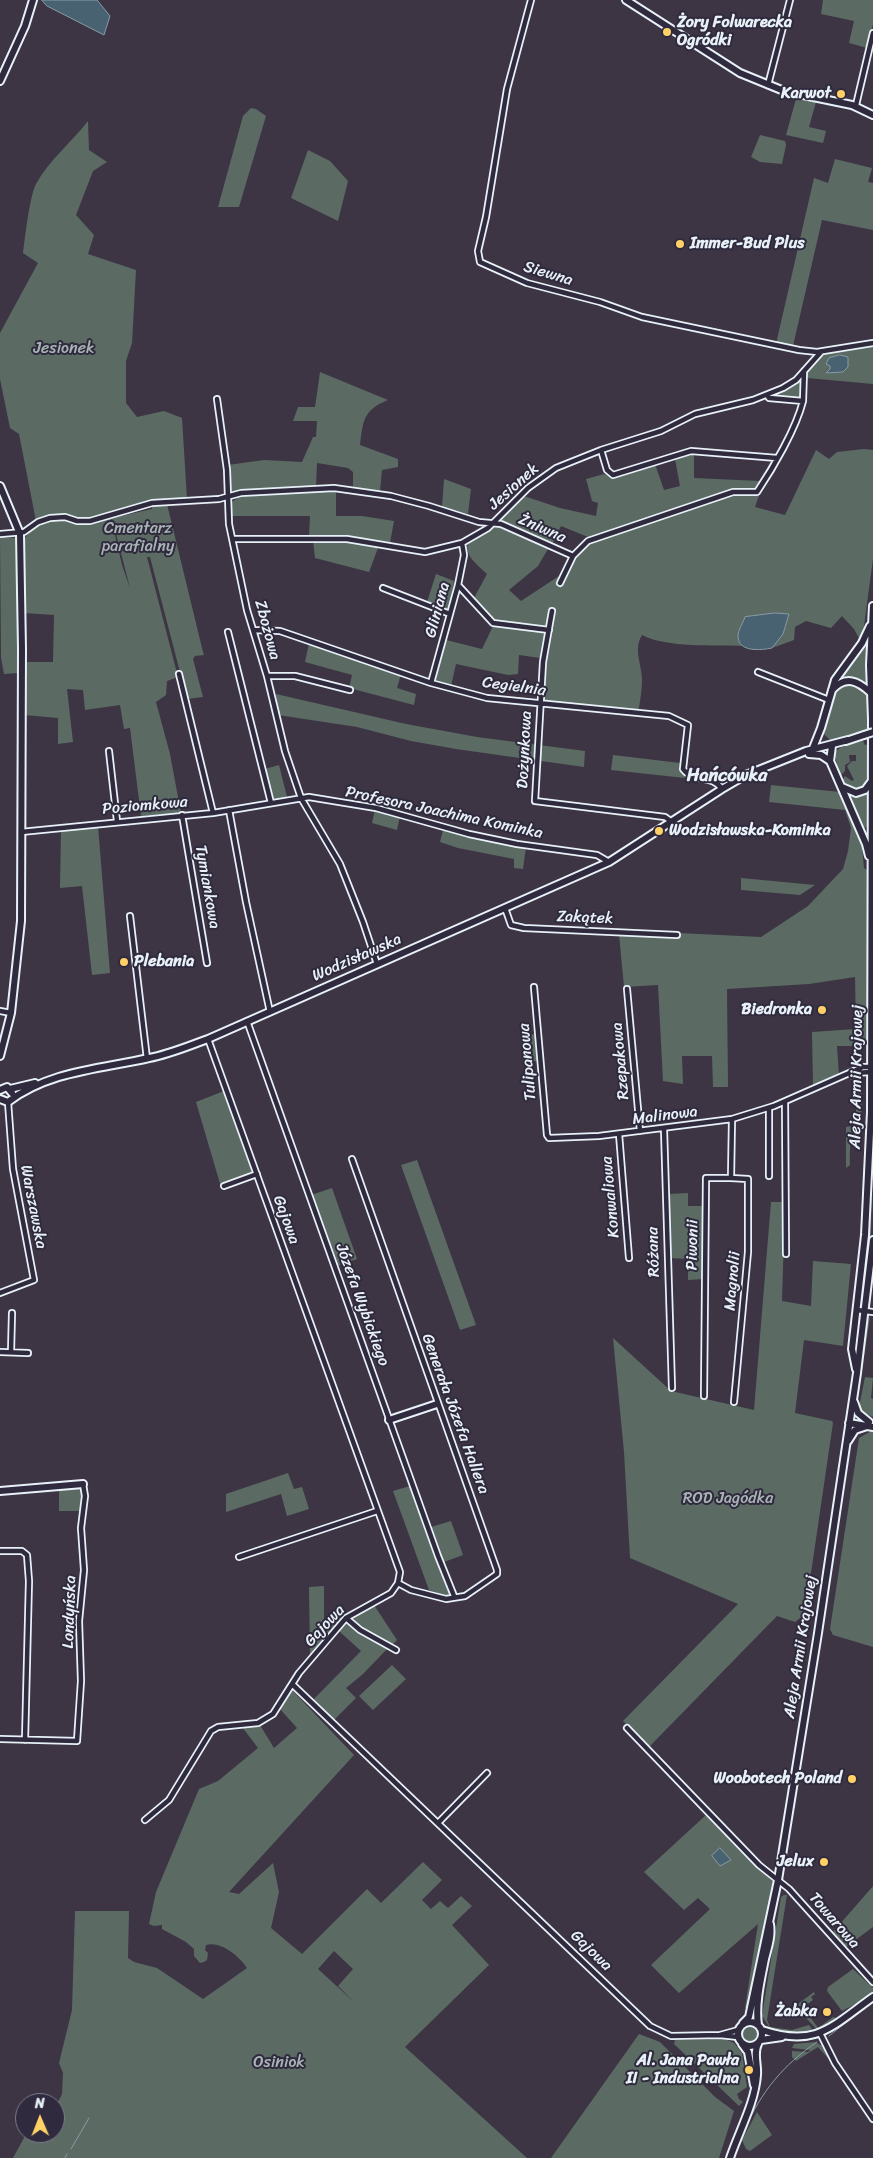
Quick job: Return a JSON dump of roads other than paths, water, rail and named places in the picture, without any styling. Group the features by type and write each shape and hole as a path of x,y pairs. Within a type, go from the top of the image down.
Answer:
{"street":[{"path":"0,81 25,26 33,0"},
{"name":"Siewna","path":"531,0 507,90 486,217 478,251 480,262 527,283 600,302 657,321 799,350 821,352 873,343"},
{"path":"626,0 730,67 768,85 802,95 856,106 873,114"},
{"path":"768,85 790,0"},
{"path":"856,106 873,33"},
{"name":"Jesionek","path":"233,539 347,539 425,552 462,543 492,524 528,488 548,472 601,450 661,431 695,414 767,395 783,388 796,380 821,352"},
{"path":"767,395 769,398 803,402 804,371"},
{"name":"Zbożowa","path":"217,399 227,470 229,524 247,610 267,676 284,752 301,798 340,864 377,964"},
{"name":"Żniwna","path":"228,497 241,494 322,488 347,489 391,496 492,524 501,524 573,556 588,541 734,492 757,492 777,458 803,402"},
{"path":"601,450 607,470 613,475 691,451 777,458"},
{"path":"0,486 20,534 22,639 20,921 11,1013 0,1056"},
{"path":"0,534 20,534 50,518 65,517 90,521 152,503 228,497"},
{"name":"Gliniana","path":"431,682 458,585 464,555 462,543"},
{"path":"560,583 573,556"},
{"path":"458,585 493,623 549,630"},
{"path":"382,588 450,614"},
{"name":"Aleja Armii Krajowej","path":"857,1373 852,1349 865,1226 872,1070 873,771 871,693 873,606"},
{"name":"Dożynkowa","path":"552,611 542,662 535,801 665,816 672,822"},
{"path":"830,761 811,751 821,728 835,680 862,643 872,623"},
{"name":"Cegielnia","path":"254,630 280,631 431,682 487,698 675,718 688,725 683,769 691,777 715,781 722,788"},
{"path":"228,632 271,803"},
{"path":"758,672 829,700"},
{"path":"179,674 213,812"},
{"path":"267,676 295,676 350,690"},
{"path":"832,691 844,682 852,680 862,685 871,693"},
{"path":"821,728 823,738 832,745 830,761 866,844 872,866"},
{"name":"Wodzisławska","path":"10,1099 39,1084 80,1070 147,1059 174,1052 208,1039 609,862 722,788 771,765 873,732"},
{"path":"109,751 117,821"},
{"path":"841,786 847,791 856,793 865,790 872,781"},
{"name":"Profesora Joachima Kominka","path":"301,798 309,797 376,808 469,834 517,844 597,855 609,862"},
{"name":"Poziomkowa","path":"20,832 213,812 301,798"},
{"path":"229,810 270,1012"},
{"name":"Tymiankowa","path":"182,815 208,963"},
{"name":"Zakątek","path":"505,908 511,925 524,928 677,935"},
{"path":"130,916 147,1059"},
{"name":"Tulipanowa","path":"534,987 547,1135"},
{"name":"Rzepakowa","path":"627,989 640,1131"},
{"path":"0,1011 11,1013"},
{"name":"Józefa Wybickiego","path":"247,1022 454,1596"},
{"name":"Gajowa","path":"208,1039 400,1572 398,1582 390,1593 346,1618 299,1673 292,1684 654,2029 667,2035 683,2037 720,2035 738,2037"},
{"name":"Malinowa","path":"547,1135 551,1138 619,1134 732,1120 769,1108 863,1068 872,1070"},
{"name":"Wodzisławska","path":"0,1088 7,1087 10,1089 39,1084"},
{"path":"0,1100 10,1099 10,1089"},
{"name":"Warszawska","path":"0,1293 34,1280 13,1169 10,1099"},
{"path":"784,1102 786,1254"},
{"path":"769,1108 769,1176"},
{"path":"731,1178 732,1120"},
{"name":"Różana","path":"664,1129 672,1388"},
{"name":"Konwaliowa","path":"619,1134 629,1258"},
{"name":"Generała Józefa Hallera","path":"352,1159 437,1404 498,1570 496,1574 465,1596 454,1596 446,1599 411,1590 398,1582"},
{"path":"224,1186 257,1174"},
{"name":"Piwonii","path":"704,1396 706,1178 731,1178"},
{"name":"Magnolii","path":"731,1178 748,1179 748,1252 734,1402"},
{"name":"Aleja Armii Krajowej","path":"743,2023 749,2017 778,1880 857,1373 873,1240"},
{"path":"857,1310 873,1312"},
{"path":"11,1352 12,1313"},
{"path":"0,1352 28,1352"},
{"path":"853,1395 857,1410 870,1424"},
{"path":"390,1420 437,1404"},
{"path":"849,1420 870,1424"},
{"path":"845,1449 853,1432 870,1424"},
{"path":"0,1491 83,1484"},
{"name":"Londyńska","path":"26,1740 77,1741 81,1681 79,1621 84,1570 81,1528 85,1496 83,1484"},
{"path":"239,1557 378,1512"},
{"path":"0,1551 22,1551 27,1555 28,1581 26,1740 0,1740"},
{"path":"346,1618 360,1630 396,1650"},
{"path":"145,1820 169,1800 211,1731 218,1727 258,1723 273,1714 292,1684"},
{"name":"Towarowa","path":"626,1728 755,1861 789,1889 873,1982"},
{"path":"438,1823 487,1772"},
{"name":"Aleja Armii Krajowej","path":"760,2027 757,2016 763,1969 771,1931 770,1924"},
{"path":"742,2044 784,2037 806,2037 820,2033 873,1997"},
{"path":"754,2086 748,2052 738,2037 738,2030 743,2023 752,2022 784,2037"},
{"path":"730,2158 746,2115 757,2076 756,2050 760,2042 760,2027"},
{"name":"Gajowa","path":"720,2035 738,2030"},
{"path":"820,2033 835,2063 873,2119"}],"water":[{"path":"42,0 97,0 110,16 104,35 47,6"},
{"path":"840,355 848,357 848,367 843,372 826,373 830,369 830,366 826,364 829,358"},
{"path":"775,613 789,614 783,634 772,648 751,649 742,645 738,634 745,617"},
{"path":"720,1848 731,1860 720,1866 712,1856"}],"waterway":[{"path":"829,2036 873,2001"},
{"path":"745,2129 758,2103 774,2080 794,2060 817,2042"},
{"path":"71,2149 89,2118"},
{"path":"65,2158 67,2154"}],"place":[{"name":"Żory Folwarecka Ogródki","path":"667,32"},
{"name":"Karwot","path":"841,94"},
{"name":"Immer-Bud Plus","path":"680,244"},
{"name":"Wodzisławska-Kominka","path":"659,831"},
{"name":"Plebania","path":"124,962"},
{"name":"Biedronka","path":"822,1010"},
{"name":"Woobotech Poland","path":"852,1779"},
{"name":"Jelux","path":"824,1862"},
{"name":"Żabka","path":"827,2012"},
{"name":"Al. Jana Pawła II - Industrialna","path":"749,2070"}],"district":[{"name":"Hańcówka","path":"727,776"}],"park label":[{"name":"Cmentarz parafialny","path":"138,538"},
{"name":"ROD Jagódka","path":"728,1499"},
{"name":"Osiniok","path":"279,2063"}]}
